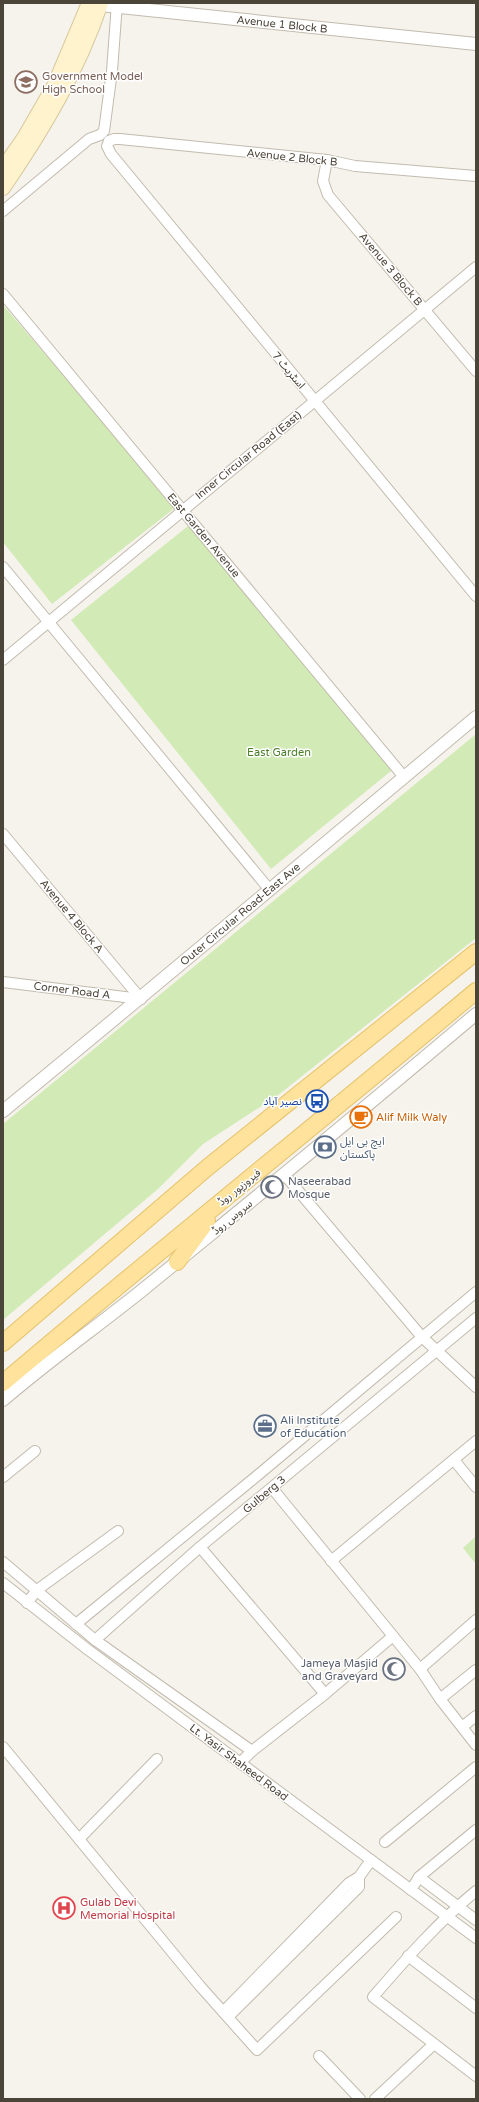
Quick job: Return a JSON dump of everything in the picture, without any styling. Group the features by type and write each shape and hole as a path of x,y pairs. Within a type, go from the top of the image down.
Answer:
{"main road":[{"path":"3,168 24,138 54,86 94,4"},
{"path":"3,188 31,149 62,96 72,75 94,4"},
{"path":"3,1343 208,1167 476,952"},
{"name":"فیروزپور روڈ","path":"3,1383 338,1107 476,991"},
{"path":"177,1262 221,1202"}],"street":[{"name":"Avenue 1 Block B","path":"94,4 117,5 476,44"},
{"path":"3,211 89,139 101,134 106,120 117,5"},
{"path":"101,134 109,142"},
{"name":"Avenue 2 Block B","path":"109,142 114,139 120,139 327,160 355,166 476,176"},
{"name":"اسٹریٹ 7","path":"109,142 107,146 111,154 476,596"},
{"name":"Avenue 3 Block B","path":"327,160 323,181 328,195 476,371"},
{"name":"Inner Circular Road (East)","path":"3,660 182,509 476,267"},
{"name":"East Garden Avenue","path":"3,294 404,777"},
{"path":"3,567 269,889"},
{"name":"Outer Circular Road-East Ave","path":"3,1111 141,998 269,889 476,717"},
{"name":"Avenue 4 Block A","path":"3,834 141,998"},
{"name":"Corner Road A","path":"3,982 141,998"},
{"name":"سروس روڈ","path":"3,1400 36,1371 111,1315 177,1262 476,1014"},
{"path":"284,1174 422,1337 476,1387"},
{"path":"76,1624 258,1475 476,1292"},
{"name":"Gulberg 3","path":"94,1640 200,1547 476,1318"},
{"path":"331,1561 476,1441"},
{"path":"3,1477 35,1451"},
{"path":"454,1460 476,1487"},
{"path":"272,1488 420,1668 440,1700 476,1745"},
{"path":"27,1603 38,1590 118,1531"},
{"path":"200,1547 325,1694"},
{"path":"3,1562 38,1590 94,1640 252,1751"},
{"name":"Lt. Yasir Shaheed Road","path":"3,1583 27,1603 240,1763 476,1938"},
{"path":"420,1668 476,1620"},
{"path":"240,1763 252,1751 325,1694 393,1636"},
{"path":"440,1700 476,1670"},
{"path":"462,1727 476,1716"},
{"path":"3,1747 225,2015 257,2050 396,1917"},
{"path":"79,1839 157,1759"},
{"path":"385,1842 476,1767"},
{"path":"411,1890 419,1877 476,1830"},
{"path":"225,2015 358,1887 359,1877 371,1860"},
{"path":"419,1877 476,1920"},
{"path":"476,1891 458,1906 448,1918 408,1956 374,1997 476,2076"},
{"path":"408,1956 476,2008"},
{"path":"375,2099 434,2044"},
{"path":"319,2056 360,2099"}],"green space":[{"path":"3,305 176,507 52,604 3,542"},
{"name":"East Garden","path":"188,526 397,766 271,869 71,620"},
{"path":"476,734 476,938 277,1096 203,1144 158,1189 3,1320 3,1124"},
{"path":"476,1536 476,1564 463,1548"}],"place":[{"name":"Government Model High School","path":"26,82"},
{"name":"نصیر آباد","path":"317,1101"},
{"name":"Alif Milk Waly","path":"361,1117"},
{"name":"ایچ بی ایل پاکستان","path":"325,1147"},
{"name":"Naseerabad Mosque","path":"272,1187"},
{"name":"Ali Institute of Education","path":"265,1426"},
{"name":"Jameya Masjid and Graveyard","path":"394,1669"},
{"name":"Gulab Devi Memorial Hospital","path":"64,1908"}]}
